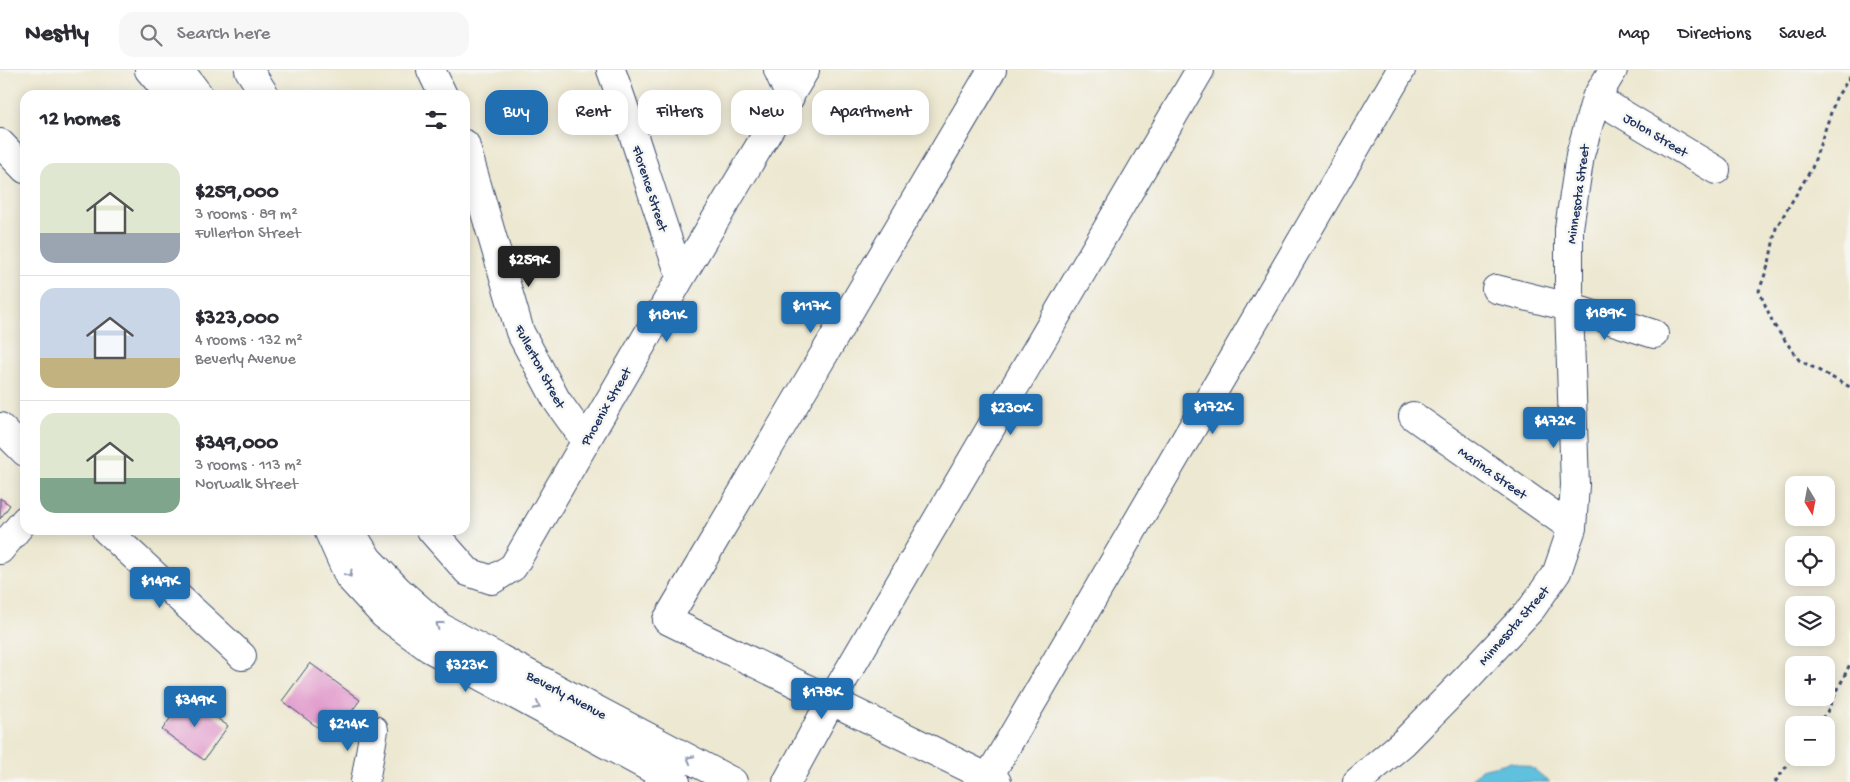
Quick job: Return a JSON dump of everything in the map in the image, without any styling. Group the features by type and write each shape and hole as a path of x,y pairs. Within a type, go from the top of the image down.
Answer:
{"street":[{"path":"149,70 166,90"},
{"path":"180,70 195,90"},
{"path":"249,70 262,90"},
{"path":"431,70 441,90"},
{"name":"Florence Street","path":"611,70 681,277"},
{"path":"778,70 787,90"},
{"name":"Phoenix Street","path":"794,90 806,70"},
{"path":"992,70 667,620 993,780 1393,73"},
{"path":"787,782 831,701 1200,70"},
{"name":"Minnesota Street","path":"1357,782 1404,742 1466,679 1532,608 1557,572 1572,528 1575,485 1575,440 1569,307 1569,228 1580,155 1596,98 1614,70"},
{"name":"Jolon Street","path":"1596,98 1716,170"},
{"name":"Phoenix Street","path":"435,535 468,572 492,580 513,567 585,440 767,135"},
{"path":"0,143 20,164"},
{"name":"Fullerton Street","path":"470,161 520,332 557,401 585,440"},
{"path":"1496,289 1569,307 1654,334"},
{"name":"Marina Street","path":"1413,416 1572,528"},
{"path":"0,427 20,447"},
{"path":"0,550 20,526"},
{"path":"111,535 242,656"},
{"name":"Beverly Avenue","path":"330,535 349,577 384,615 429,648 676,782"},
{"name":"Beverly Avenue","path":"353,535 368,559 398,590 440,627 733,782"},
{"path":"365,782 374,730"}],"path":[{"path":"1850,77 1836,98 1812,168 1776,228 1769,263 1758,291 1774,325 1799,360 1850,387"},
{"path":"1823,716 1850,664"},
{"path":"1775,782 1787,766"}],"water":[{"path":"1511,762 1532,768 1550,782 1469,782 1481,769"}],"building":[{"path":"0,498 10,505 0,519"},
{"path":"310,663 360,700 332,738 282,701"},
{"path":"186,696 228,726 204,760 162,730"}]}
